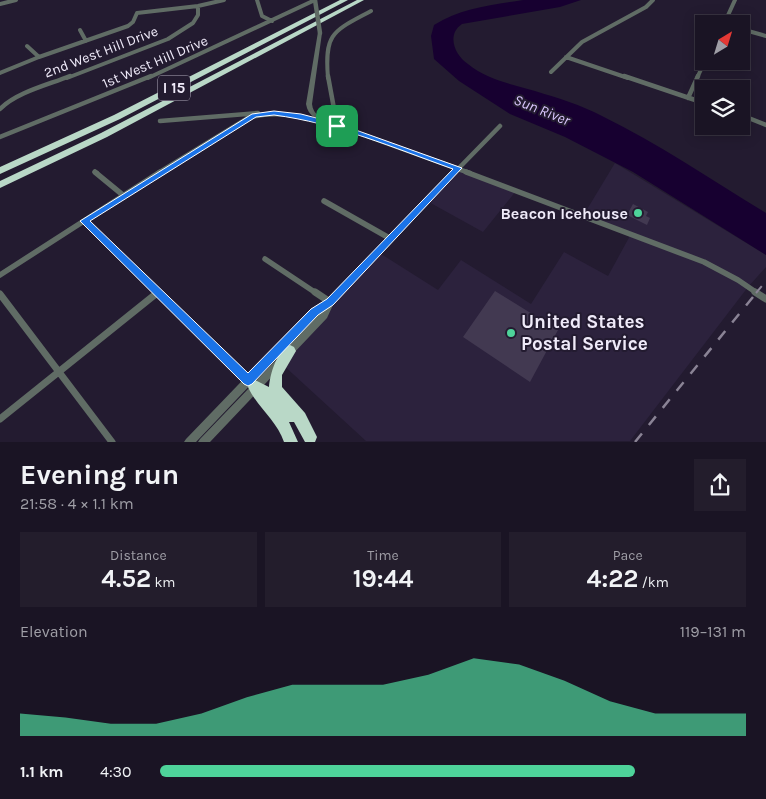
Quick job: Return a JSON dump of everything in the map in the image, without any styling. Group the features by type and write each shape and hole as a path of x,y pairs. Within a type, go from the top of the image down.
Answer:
{"highway":[{"name":"I 15","path":"0,171 117,117 345,0"},
{"name":"I 15","path":"0,184 168,103 361,0"},
{"path":"290,351 276,373 276,390 300,418 312,439"},
{"path":"252,384 267,394 298,422 312,439"},
{"path":"252,384 261,400 282,422 291,442"}],"street":[{"path":"0,4 16,0"},
{"path":"0,73 39,57 128,26 133,22 137,13 198,6 224,0"},
{"path":"257,0 262,16 272,21"},
{"path":"315,0 320,33 309,109 317,118 458,168 704,262 738,280 766,299"},
{"name":"1st West Hill Drive","path":"0,137 157,74 315,0"},
{"path":"551,72 582,42 646,7 653,0"},
{"path":"728,15 735,0"},
{"name":"2nd West Hill Drive","path":"0,109 6,103 30,92 182,32 198,15 198,6"},
{"path":"337,126 326,80 331,38 339,30 371,11"},
{"path":"80,30 86,41"},
{"path":"750,32 766,36"},
{"path":"27,46 39,57"},
{"path":"566,56 695,100"},
{"path":"688,98 701,70"},
{"path":"160,121 243,113 274,113 301,116 329,123"},
{"path":"0,275 123,195 248,118 263,113"},
{"path":"750,119 766,125"},
{"path":"203,442 314,312 330,302 500,126"},
{"path":"95,172 123,195"},
{"path":"324,202 391,239"},
{"path":"84,221 252,384"},
{"path":"265,258 330,302"},
{"path":"0,419 157,293"},
{"path":"0,294 112,442"},
{"path":"189,442 290,351 324,315 330,302"}],"shaded area":[{"path":"615,163 766,255 766,267 748,287 630,441 366,441 281,363 378,252 438,290 461,260 531,304 564,252 608,276 631,234 583,216"},
{"path":"458,169 516,191 483,232 427,201"}],"water":[{"name":"Sun River","path":"523,0 581,0 560,7 462,24 454,34 453,39 459,56 492,78 569,102 602,116 665,150 766,213 766,255 633,172 565,137 510,114 459,81 434,59 431,36 434,25 466,11"}],"building":[{"name":"Beacon Icehouse","path":"633,204 648,212 646,216 650,218 647,225 627,215"},
{"name":"United States Postal Service","path":"495,291 558,330 530,382 463,337"}],"railway":[{"path":"756,293 766,281"},
{"path":"635,442 757,292"}],"place":[{"name":"Beacon Icehouse","path":"638,213"},
{"name":"United States Postal Service","path":"511,333"}],"route":[{"path":"274,113 301,116 337,126 458,168 330,302 314,312 248,381 84,221 123,195 255,115 274,113"}]}
